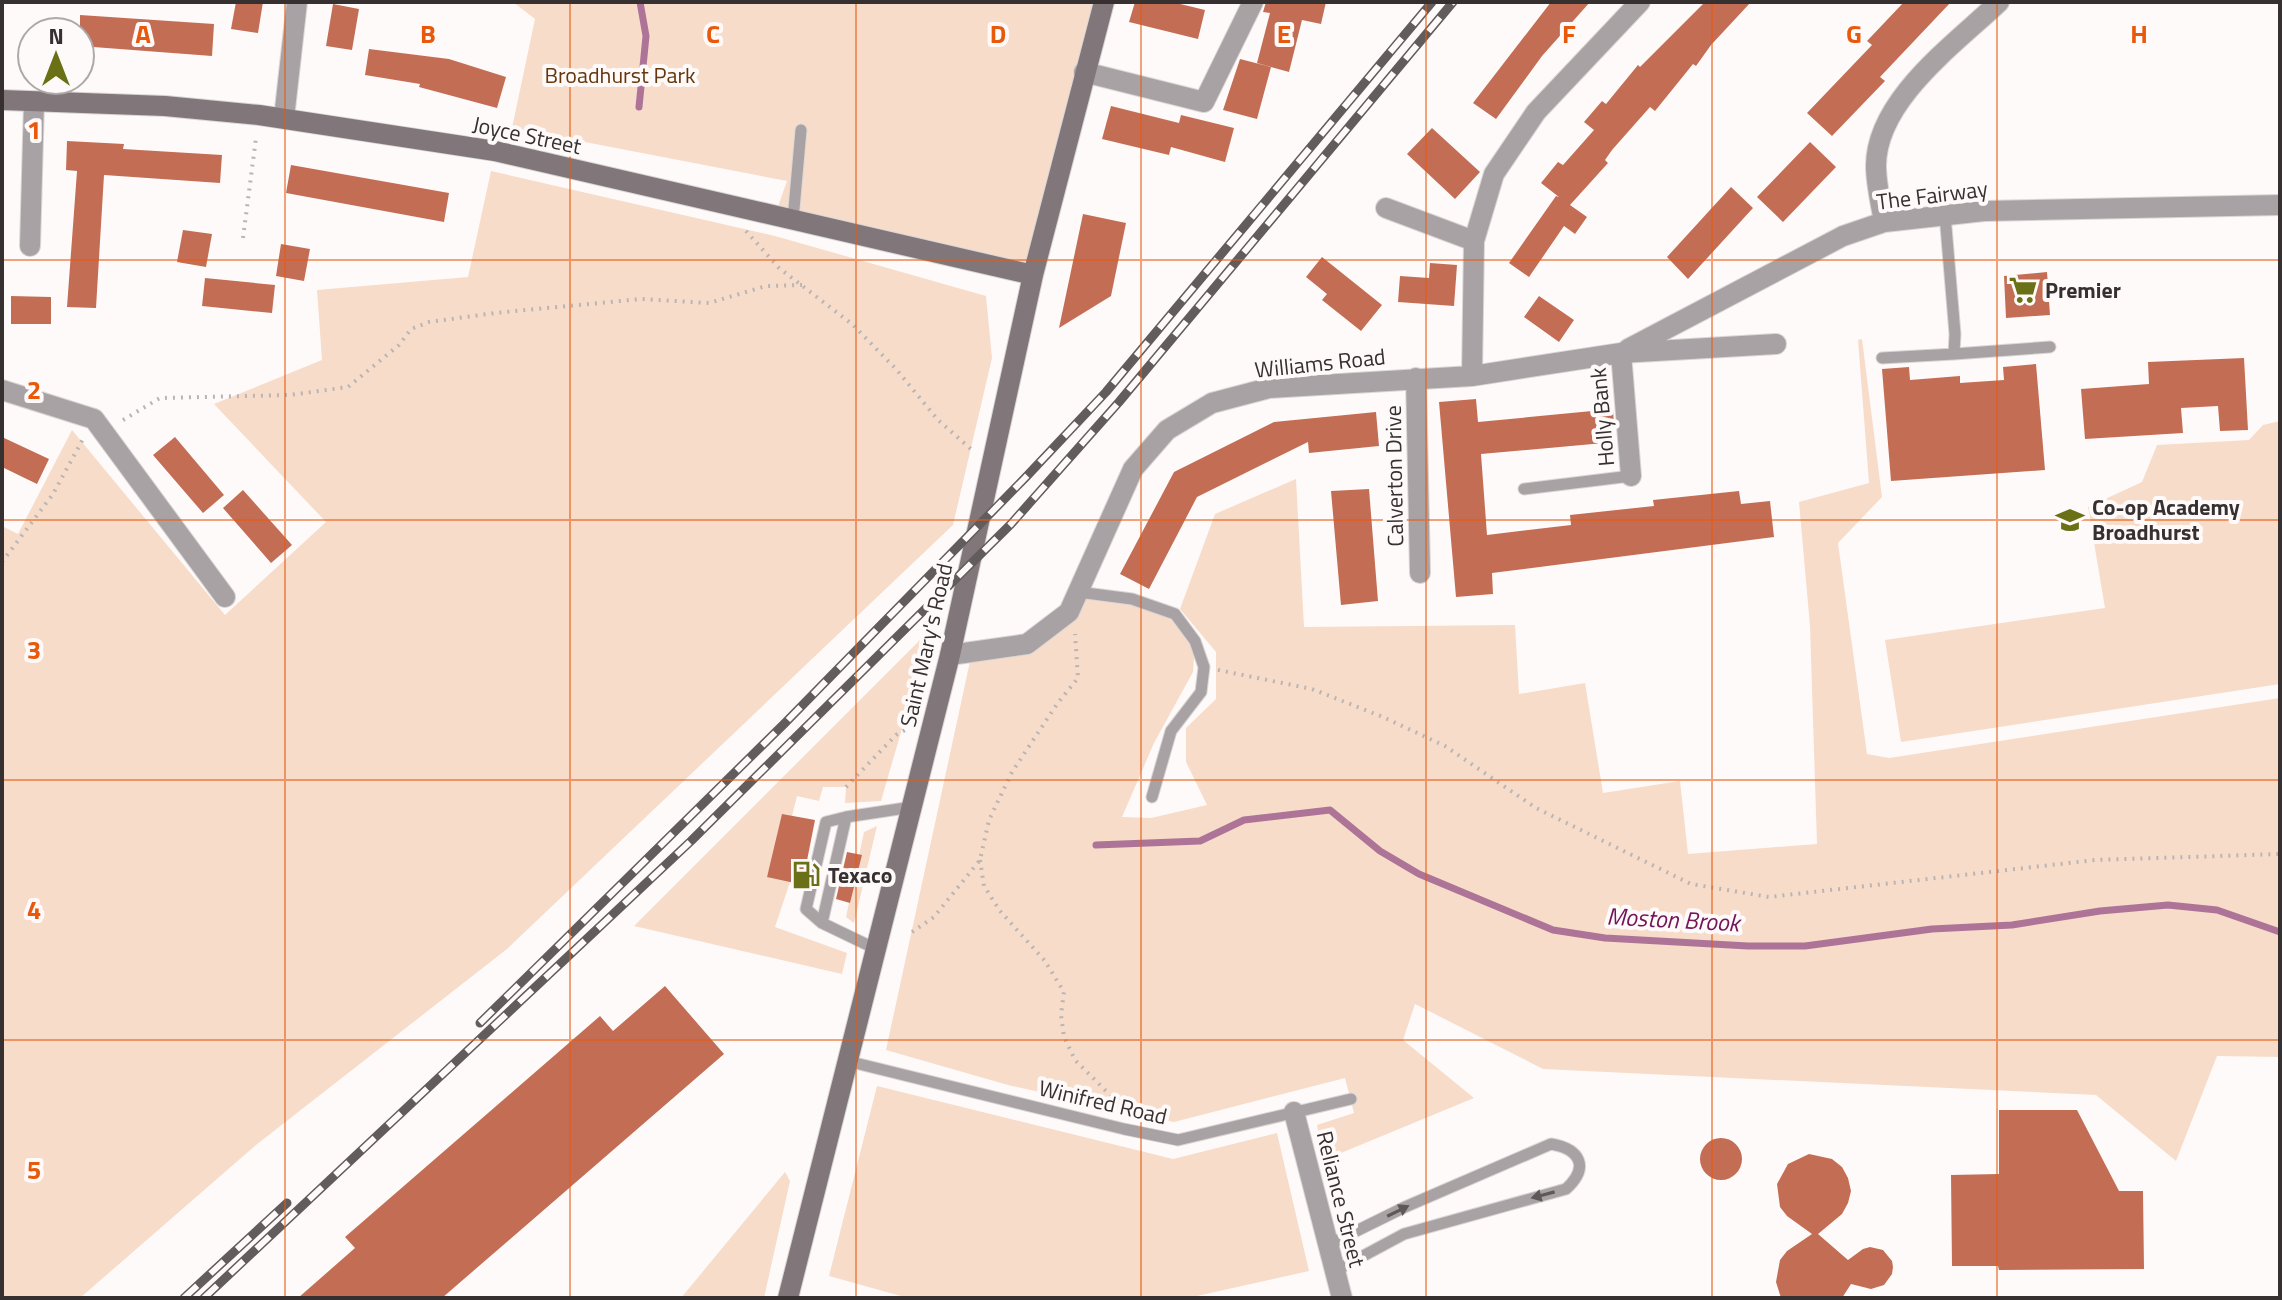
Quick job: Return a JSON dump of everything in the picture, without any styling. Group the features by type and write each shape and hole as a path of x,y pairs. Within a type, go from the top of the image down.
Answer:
{"street":[{"path":"284,118 297,2"},
{"name":"Saint Mary's Road","path":"788,1298 950,655 1033,275 1104,2"},
{"path":"1084,72 1204,102 1253,2"},
{"path":"1472,376 1474,241 1494,174 1536,112 1640,2"},
{"path":"1884,222 1876,165 1883,127 1907,90 1999,2"},
{"name":"Joyce Street","path":"2,100 165,106 259,115 495,151 1033,275"},
{"path":"30,246 34,102"},
{"name":"The Fairway","path":"1621,353 1843,236 1884,222 1984,211 2280,205"},
{"path":"1386,208 1474,241"},
{"name":"Williams Road","path":"950,655 1027,644 1069,612 1133,469 1167,430 1212,403 1269,388 1472,376 1621,353 1776,344"},
{"name":"Holly Bank","path":"1621,353 1631,476"},
{"name":"Calverton Drive","path":"1416,378 1420,573"},
{"path":"2,390 98,425 225,597"},
{"name":"Reliance Street","path":"1294,1112 1342,1298"}],"lane":[{"path":"793,220 801,130"},
{"path":"1945,215 1954,354"},
{"path":"1882,358 2050,347"},
{"path":"1524,489 1631,476"},
{"path":"1078,592 1132,599 1175,614 1195,641 1204,667 1201,692 1171,731 1152,797"},
{"path":"876,949 822,923 806,909 826,822 912,807"},
{"path":"822,923 846,817"},
{"name":"Winifred Road","path":"847,1061 1178,1140 1351,1099"},
{"path":"1328,1245 1405,1207 1551,1144 1568,1147 1577,1156 1580,1169 1577,1179 1566,1189 1404,1234 1335,1271"}],"path":[{"path":"243,238 259,115"},
{"path":"720,203 779,268 852,324 896,369 938,420 991,467"},
{"path":"2,562 53,494 98,425 160,398 290,395 348,387 399,345 411,329 429,322 524,309 641,299 709,303 766,286 802,285"},
{"path":"1069,612 1077,639 1078,678 1012,772 989,820 980,860 984,886 1000,911 1045,961 1064,992 1061,1015 1064,1037 1075,1060 1111,1096 1124,1129"},
{"path":"1204,667 1312,689 1383,717 1445,746 1536,808 1691,884 1769,897 2095,860 2280,854"},
{"path":"846,787 896,735 934,715"},
{"path":"912,932 934,917 980,860"}],"green space":[{"name":"Broadhurst Park","path":"513,2 1104,2 1033,275 775,215 787,181 512,128 535,19"},
{"path":"491,171 775,236 986,296 992,358 953,525 507,949 256,1145 80,1298 2,1298 2,526 18,534 72,430 225,615 326,522 214,404 322,360 317,290 468,277"},
{"path":"1862,339 1882,497 1838,543 1867,754 1889,758 2280,698 2280,1057 2217,1056 2176,1161 2096,1095 1543,1069 1415,1004 1403,1040 1474,1098 1324,1160 1317,1125 1354,1113 1345,1078 1174,1122 1008,1085 886,1050 972,652 1027,644 1078,592 1175,614 1195,641 1193,672 1154,743 1122,817 1151,818 1207,805 1186,762 1186,728 1216,699 1216,652 1180,609 1215,514 1296,479 1304,627 1515,625 1519,694 1585,683 1603,793 1680,781 1688,854 1817,844 1810,626 1799,502 1869,483 1858,340"},
{"path":"2280,421 2280,684 1901,742 1885,640 2105,608 2088,507 2142,482 2157,445 2249,440 2263,425"},
{"path":"926,634 881,801 845,803 846,787 823,787 819,801 797,796 767,876 790,882 775,927 847,953 842,974 634,926"},
{"path":"877,826 854,923 846,917 864,832"},
{"path":"877,1086 1173,1159 1277,1133 1309,1271 1188,1298 908,1298 829,1276"},
{"path":"785,1172 790,1181 764,1298 681,1298"}],"building":[{"path":"236,2 263,2 258,33 231,29"},
{"path":"1135,2 1172,2 1205,10 1198,39 1129,22"},
{"path":"1266,2 1326,2 1321,24 1302,20 1289,72 1257,63 1270,13 1263,12"},
{"path":"1551,2 1590,2 1542,56 1496,119 1473,103"},
{"path":"1705,2 1751,2 1696,66 1693,64 1655,111 1650,107 1612,150 1605,160 1608,163 1570,205 1587,217 1575,234 1564,226 1529,277 1509,263 1556,196 1559,197 1541,183 1558,162 1563,165 1594,130 1584,122 1602,101 1606,104 1638,65 1640,67"},
{"path":"1904,2 1951,2 1880,77 1885,81 1832,136 1807,113 1872,45 1867,41"},
{"path":"333,4 359,9 352,50 326,46"},
{"path":"96,16 214,24 212,56 96,47"},
{"path":"369,49 449,59 506,77 497,108 419,87 420,84 365,75"},
{"path":"1240,59 1271,67 1257,119 1223,110"},
{"path":"1111,106 1179,123 1181,115 1234,128 1225,162 1171,147 1169,155 1102,139"},
{"path":"1432,128 1480,172 1455,199 1407,154"},
{"path":"67,141 124,144 123,149 222,155 220,183 104,175 96,308 67,307 77,171 66,170"},
{"path":"1810,142 1836,167 1783,222 1757,197"},
{"path":"291,165 449,193 444,222 286,193"},
{"path":"1731,187 1753,208 1688,279 1667,257"},
{"path":"1083,214 1126,223 1111,296 1059,328"},
{"path":"183,230 212,234 206,267 177,262"},
{"path":"281,244 310,249 304,281 276,276"},
{"path":"1322,257 1382,305 1361,331 1322,300 1327,294 1306,277"},
{"path":"1430,263 1457,265 1454,306 1398,302 1400,276 1429,278"},
{"path":"2047,272 2050,315 2006,318 2004,276"},
{"path":"205,278 275,285 272,313 202,306"},
{"path":"11,296 51,297 51,324 11,324"},
{"path":"1539,296 1574,320 1559,342 1524,317"},
{"path":"2244,358 2248,430 2220,431 2218,406 2181,408 2183,433 2085,439 2081,389 2149,384 2148,362"},
{"path":"2036,364 2045,470 1891,481 1882,369 1909,367 1910,380 1960,376 1960,383 2004,380 2003,367"},
{"path":"1476,399 1478,422 1613,409 1615,442 1481,454 1487,535 1571,525 1570,515 1654,506 1653,500 1739,491 1741,504 1770,501 1774,537 1492,573 1493,594 1456,597 1439,402"},
{"path":"1376,412 1379,446 1309,453 1308,442 1197,497 1149,589 1120,574 1174,472 1274,422"},
{"path":"2,437 49,459 37,484 2,467"},
{"path":"175,437 224,495 203,513 153,455"},
{"path":"1369,489 1378,601 1341,605 1331,491"},
{"path":"243,490 292,545 271,563 223,508"},
{"path":"782,814 815,820 801,891 797,890 799,884 767,877"},
{"path":"847,852 862,855 850,903 836,899"},
{"path":"665,986 724,1054 442,1298 298,1298 355,1248 345,1237 600,1016 613,1031"},
{"path":"1999,1110 2077,1110 2119,1191 2143,1191 2144,1269 1999,1270 1998,1266 1952,1266 1951,1175 1999,1174"},
{"path":"1721,1138 1736,1144 1742,1159 1736,1174 1721,1180 1706,1174 1700,1159 1706,1144"},
{"path":"1809,1154 1832,1159 1842,1167 1851,1191 1842,1214 1818,1234 1848,1260 1870,1247 1883,1250 1893,1267 1884,1285 1871,1289 1851,1284 1842,1298 1781,1298 1776,1282 1780,1260 1787,1251 1812,1234 1780,1207 1777,1184 1788,1164"}],"waterway":[{"path":"639,107 646,36 640,2"},
{"name":"Moston Brook","path":"1096,845 1200,841 1244,820 1330,810 1380,851 1419,874 1553,930 1605,938 1805,946 1932,929 2012,925 2100,911 2168,905 2217,910 2280,932"}],"railway":[{"path":"480,1023 784,724 1106,392 1432,2"},
{"path":"204,1298 691,841 1011,524 1119,402 1453,2"},
{"path":"184,1298 287,1203"}],"place":[{"name":"Premier","path":"2023,290"},
{"name":"Co-op Academy Broadhurst","path":"2070,520"},
{"name":"Texaco","path":"806,875"}]}
